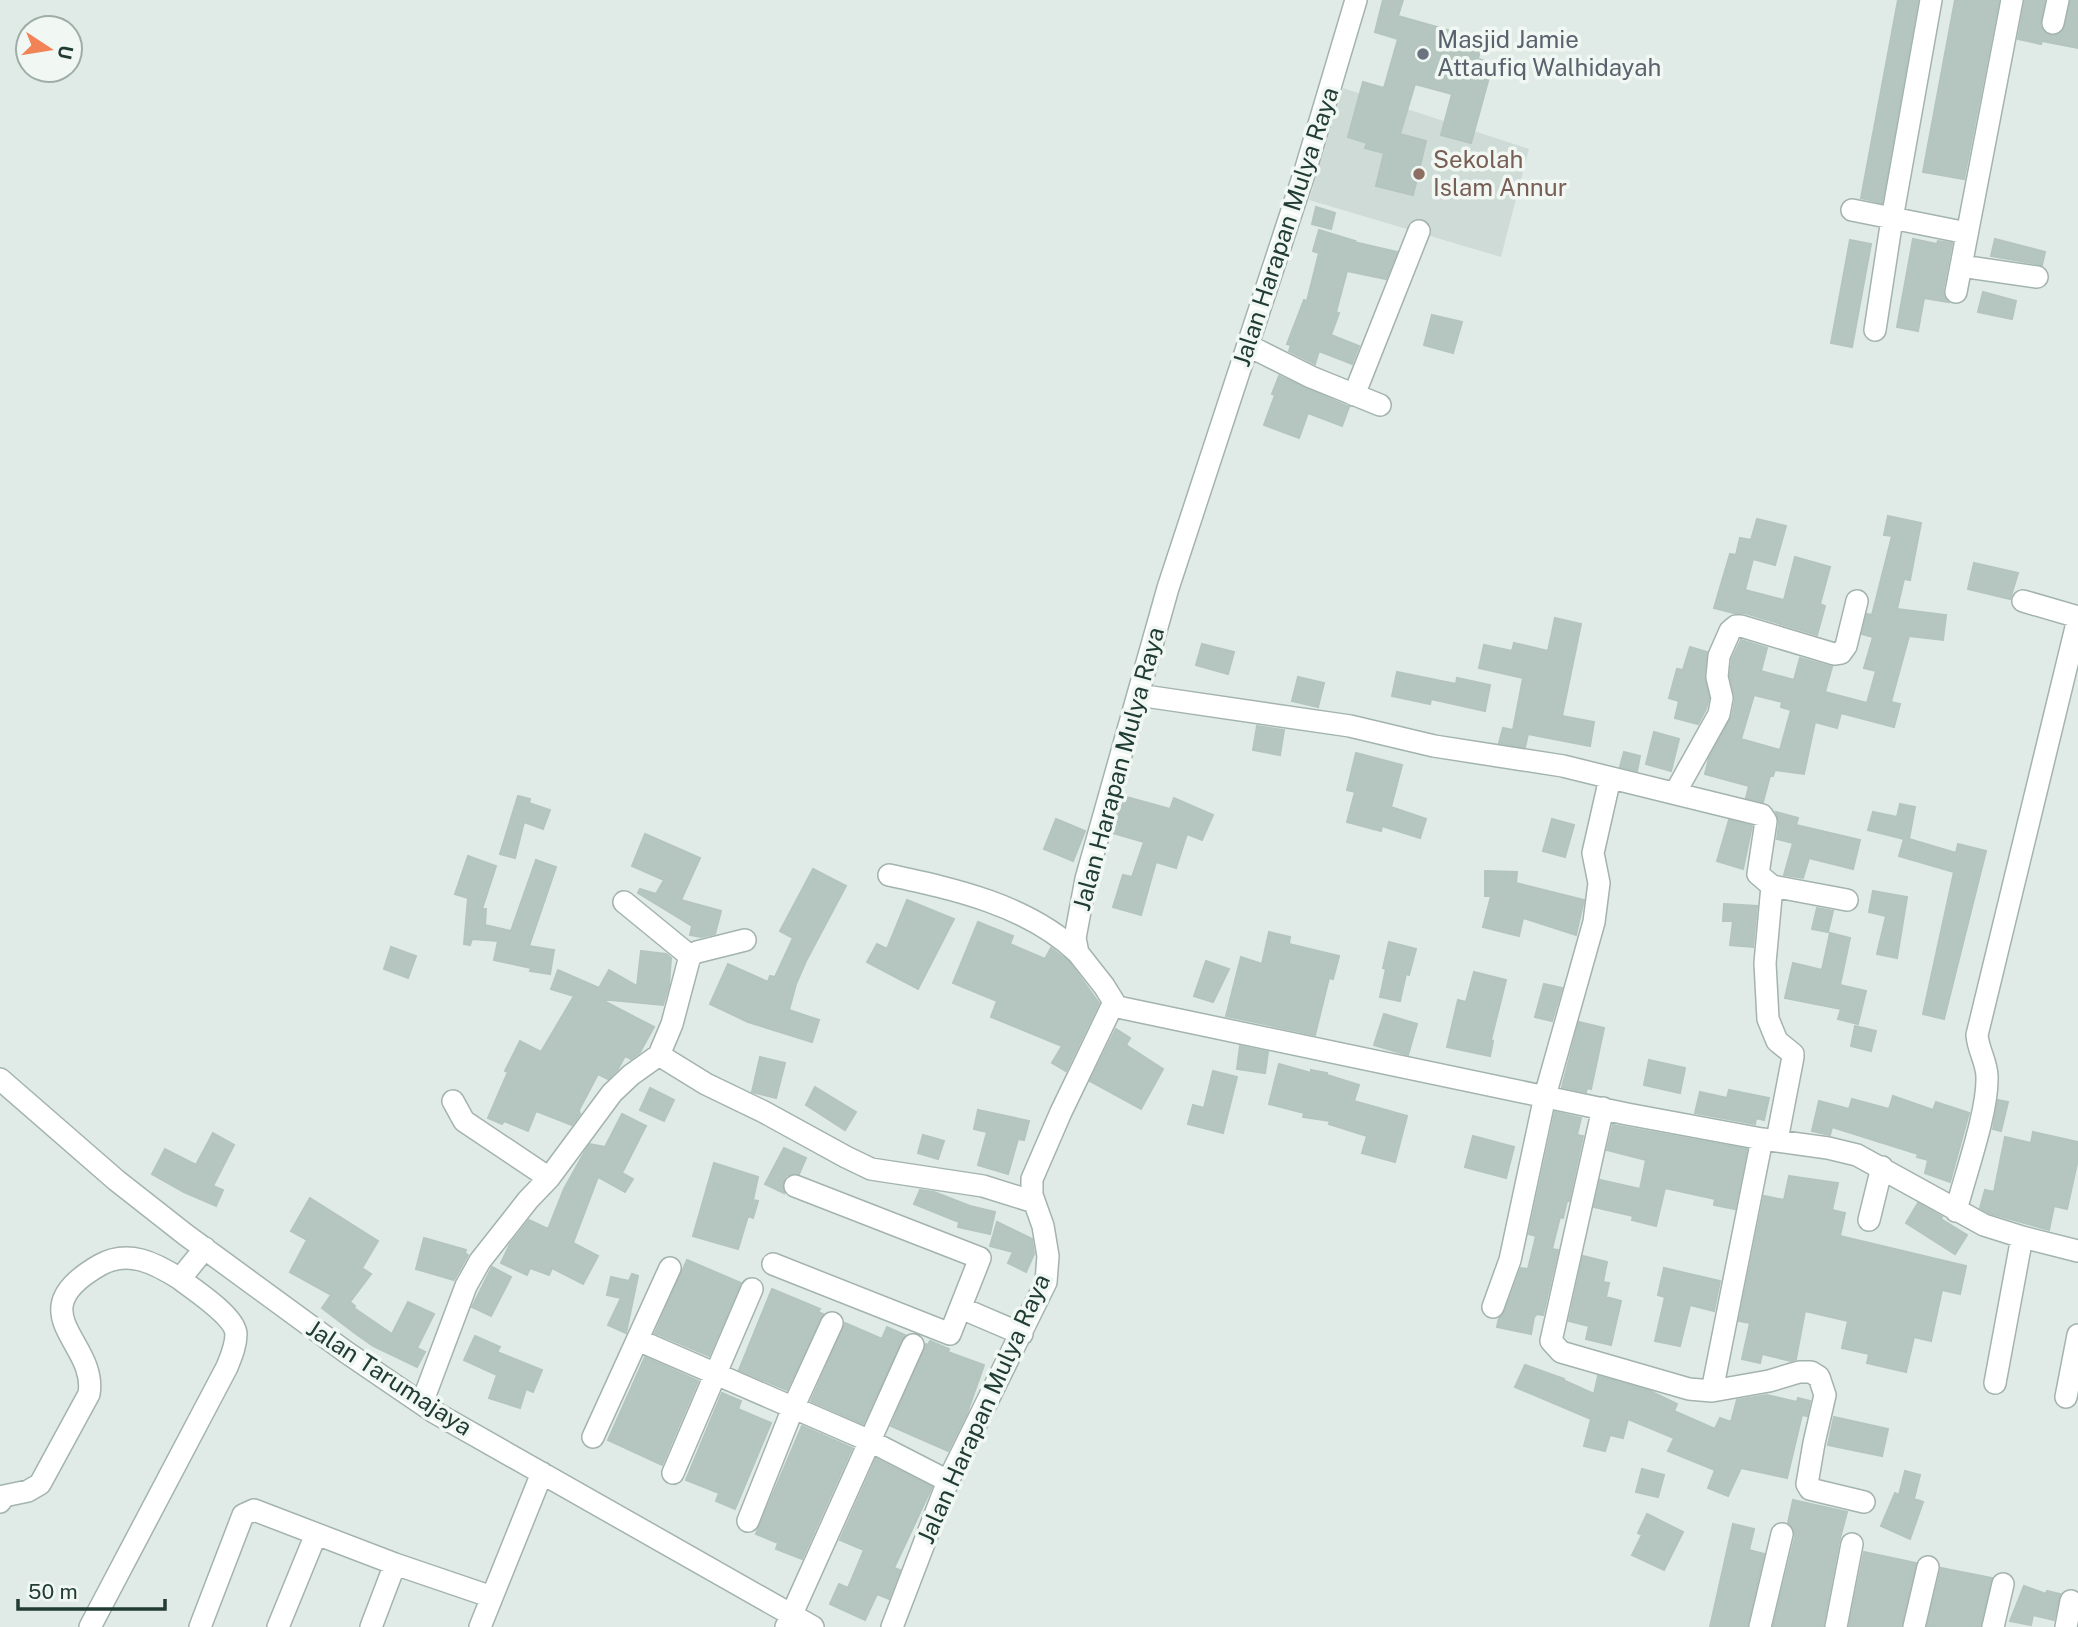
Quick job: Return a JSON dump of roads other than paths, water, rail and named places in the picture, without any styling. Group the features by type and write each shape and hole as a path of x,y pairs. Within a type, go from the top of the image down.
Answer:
{"street":[{"name":"Jalan Harapan Mulya Raya","path":"1078,953 1075,938 1086,879 1175,565 1249,345 1356,0"},
{"path":"1875,330 1931,0"},
{"path":"1956,292 2012,0"},
{"path":"2053,23 2057,0"},
{"path":"1852,210 1968,233"},
{"path":"1354,395 1419,231"},
{"path":"1961,266 2037,277"},
{"path":"1249,345 1311,377 1380,405"},
{"path":"1675,793 1719,714 1722,698 1717,677 1719,656 1730,631 1735,626 1741,626 1834,654 1841,653 1846,646 1857,601"},
{"path":"1956,1211 1982,1113 1987,1080 1986,1065 1978,1050 1976,1035 2078,618 2023,601"},
{"path":"1138,695 1350,726 1434,746 1549,764 1765,817 1758,874 1772,886 1847,900"},
{"path":"1493,1307 1510,1260 1545,1096 1599,897 1593,853 1610,778"},
{"path":"889,875 956,889 1012,912 1061,937 1078,953 1112,997 1113,1006 1603,1108 1857,1156 1984,1224 2078,1251"},
{"path":"1712,1391 1769,1139 1793,1057 1793,1054 1777,1041 1768,1019 1765,963 1772,886"},
{"path":"624,902 690,956"},
{"path":"422,1403 466,1286 480,1261 549,1178 612,1093 659,1055 671,1024 690,956 697,951 745,940"},
{"name":"Jalan Harapan Mulya Raya","path":"891,1627 948,1481 1046,1282 1049,1270 1043,1226 1031,1188 1044,1150 1113,1006"},
{"path":"659,1055 706,1084 871,1168 983,1186 1034,1202"},
{"name":"Jalan Tarumajaya","path":"0,1079 116,1180 337,1345 422,1403 542,1472 788,1621 813,1627"},
{"path":"453,1101 464,1121 549,1178"},
{"path":"1603,1108 1552,1330 1551,1341 1554,1347 1561,1352 1689,1389 1712,1391 1811,1372 1819,1377 1825,1395 1807,1484 1810,1489 1864,1502"},
{"path":"1870,1220 1881,1167"},
{"path":"773,1264 950,1334 980,1258 796,1186"},
{"path":"1995,1383 2022,1237"},
{"path":"180,1279 205,1248"},
{"path":"2,1499 29,1491 40,1484 89,1394 90,1387 84,1366 62,1319 65,1296 91,1270 121,1257 132,1257 162,1267 221,1312 233,1325 236,1332 234,1349 227,1367 90,1627"},
{"path":"593,1437 670,1268"},
{"path":"673,1473 752,1289"},
{"path":"961,1308 1022,1334"},
{"path":"748,1521 793,1408 832,1323"},
{"path":"2066,1397 2078,1335"},
{"path":"638,1340 870,1441 948,1481"},
{"path":"788,1621 913,1345"},
{"path":"480,1627 542,1472"},
{"path":"200,1627 243,1514 254,1510 395,1564 492,1597"},
{"path":"278,1627 316,1534"},
{"path":"1760,1627 1782,1534"},
{"path":"1836,1627 1852,1544"},
{"path":"371,1627 395,1564"},
{"path":"1914,1627 1928,1567"},
{"path":"1993,1627 2003,1584"},
{"path":"2066,1627 2071,1601"}],"place":[{"name":"Masjid Jamie Attaufiq Walhidayah","path":"1423,54"},
{"name":"Sekolah Islam Annur","path":"1419,174"}]}
